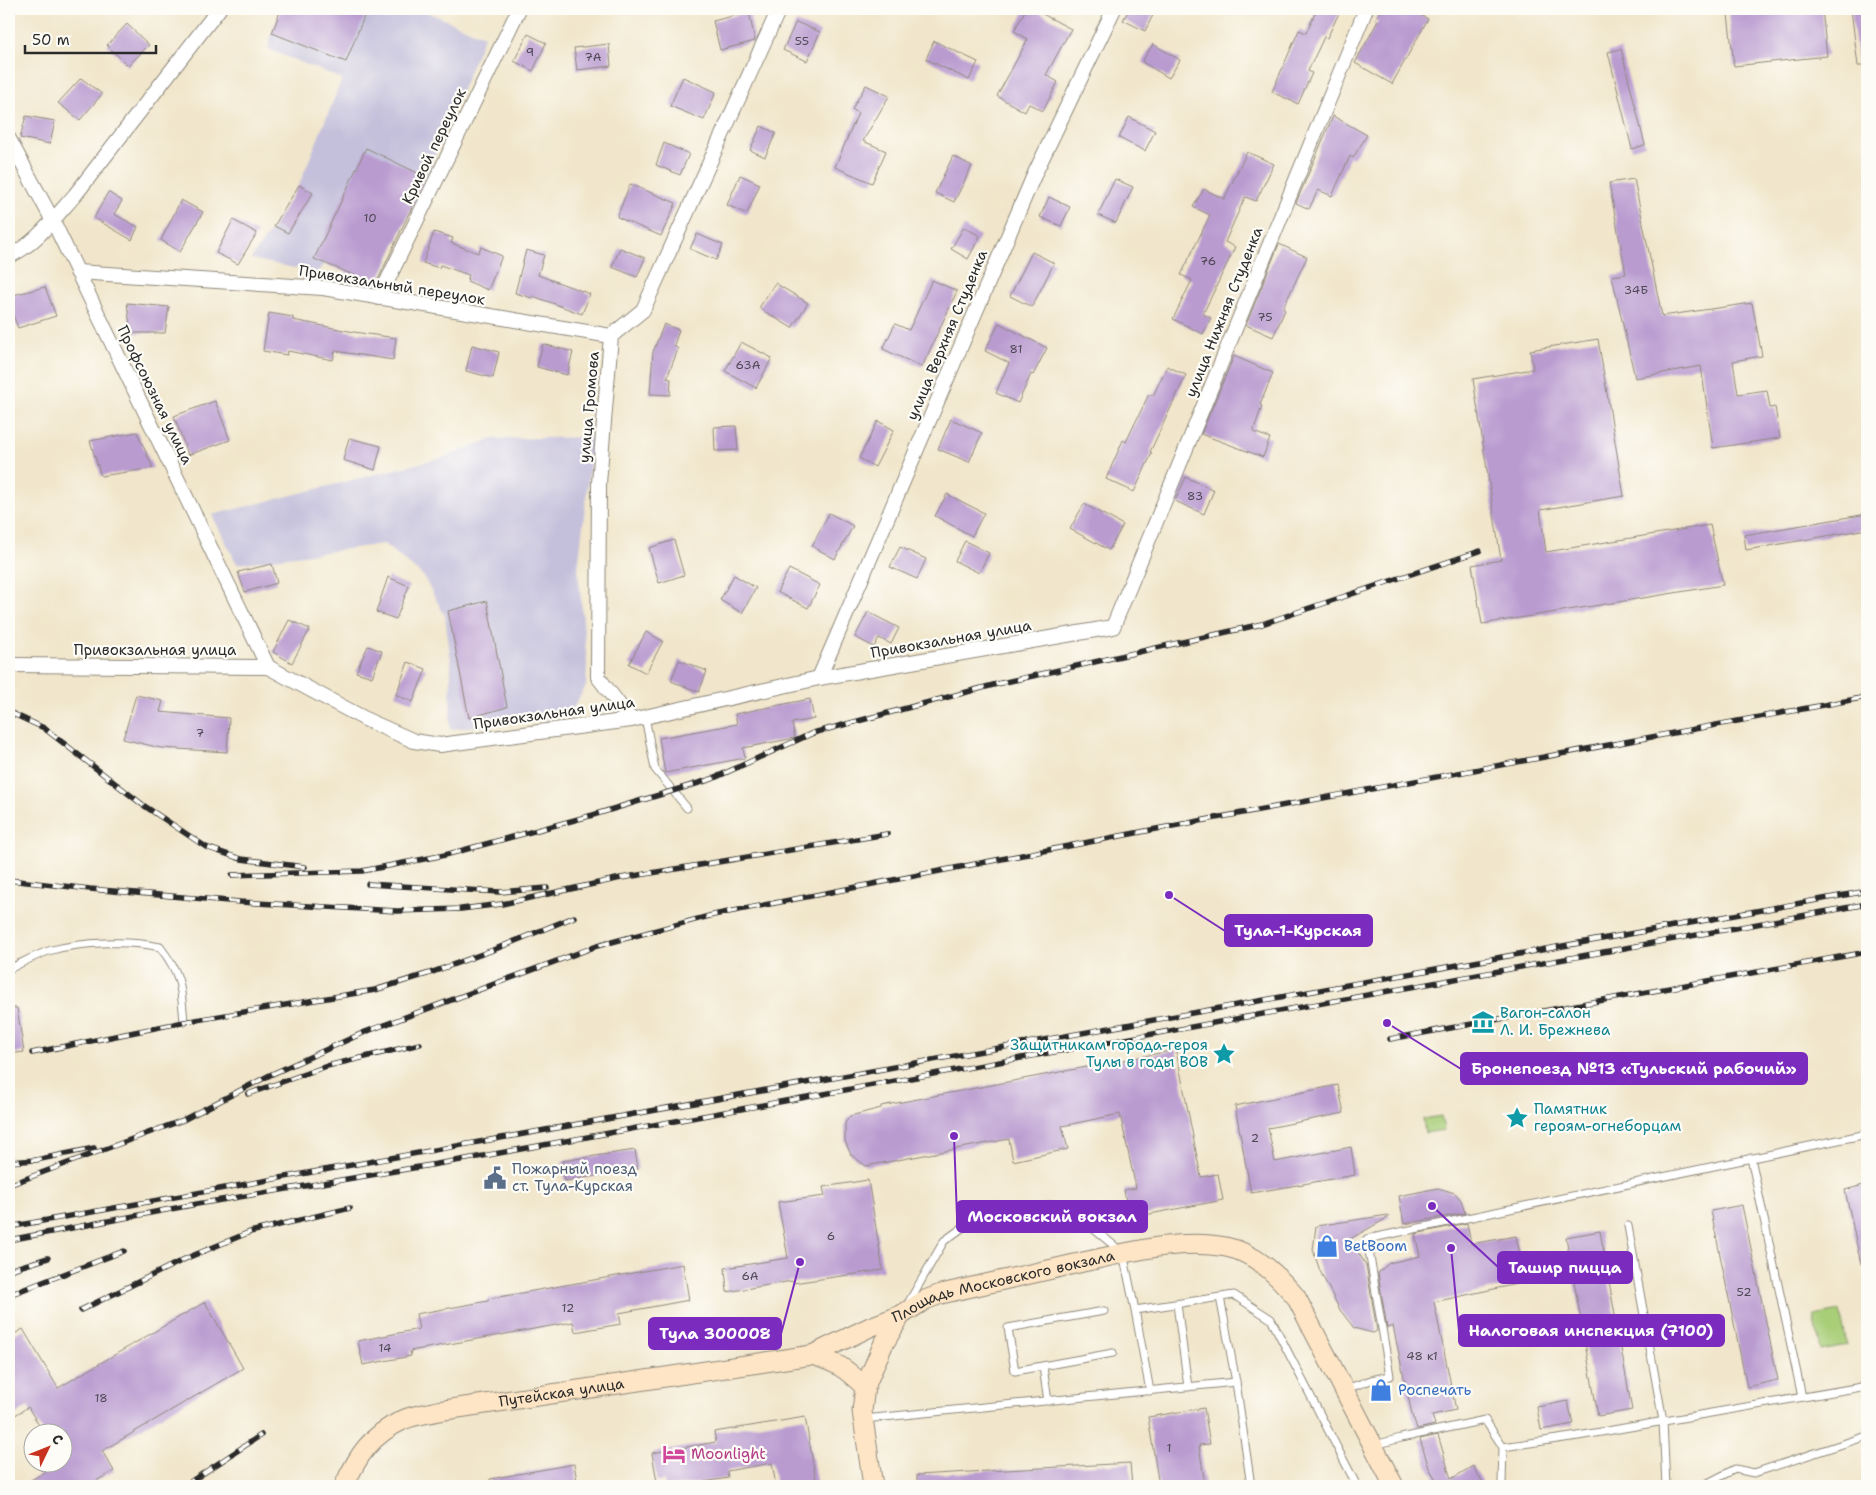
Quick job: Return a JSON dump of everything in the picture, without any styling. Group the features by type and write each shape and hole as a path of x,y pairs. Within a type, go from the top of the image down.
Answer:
{"street":[{"path":"9,256 19,252 53,221 81,188 219,9"},
{"name":"Кривой переулок","path":"379,298 519,9"},
{"name":"улица Громова","path":"638,718 598,677 599,483 611,336 643,310 779,9"},
{"name":"улица Верхняя Cтуденка","path":"819,678 1034,173 1114,9"},
{"name":"улица Нижняя Cтуденкa","path":"1113,627 1366,9"},
{"name":"Профсоюзная улица","path":"9,139 53,221 268,667"},
{"name":"Привокзальный переулок","path":"77,272 323,288 611,336"},
{"name":"Привокзальная улица","path":"9,666 268,667 369,721 414,741 440,745 638,718 819,678 1113,627"},
{"name":"Площадь Московского вокзала","path":"901,1315 925,1300 941,1294 1150,1248 1191,1244 1227,1247 1252,1256 1277,1274 1296,1297 1346,1390 1394,1486"},
{"path":"812,1355 870,1327 901,1315"},
{"path":"873,1486 862,1412 865,1387 883,1345 901,1315"},
{"path":"812,1355 835,1362 865,1387"},
{"name":"Путейская улица","path":"344,1486 356,1461 377,1435 404,1419 438,1412 812,1355"}],"lane":[{"path":"638,718 655,769 687,808"},
{"path":"9,969 51,950 106,943 144,943 160,947 170,960 181,984 184,1022"},
{"path":"1346,1390 1372,1380 1390,1376 1367,1239 1867,1134"},
{"path":"1751,1158 1802,1397"},
{"name":"Площадь Московского вокзала","path":"901,1315 944,1241 969,1223 1051,1205 1073,1212 1123,1254"},
{"path":"1628,1226 1664,1421 1666,1486"},
{"path":"1123,1254 1150,1391"},
{"path":"1135,1310 1234,1296 1271,1318 1357,1486"},
{"path":"1220,1297 1236,1382 1251,1486"},
{"path":"1177,1304 1188,1387"},
{"path":"1104,1311 1008,1328 1015,1371 1113,1353"},
{"path":"1043,1367 1048,1401"},
{"path":"863,1420 1236,1382"},
{"path":"1503,1447 1867,1386"},
{"path":"1374,1446 1401,1438 1486,1420 1503,1447 1502,1483 1504,1486"},
{"path":"1702,1486 1735,1469 1754,1473 1867,1436"}],"shaded area":[{"path":"281,9 420,9 484,36 426,177 377,284 324,264 317,273 251,259 299,185 342,79 268,49"},
{"path":"593,437 578,569 587,663 586,686 573,708 549,719 450,729 451,662 445,616 423,576 384,544 237,564 212,515 445,457 492,439"}],"green space":[{"path":"1441,1116 1444,1130 1425,1133 1423,1119"},
{"path":"1840,1311 1847,1345 1821,1350 1814,1316"}],"building":[{"path":"281,9 367,9 346,62 272,33"},
{"path":"1026,9 1033,9 1071,29 1046,75 1058,82 1043,111 1029,104 1025,112 997,96 1028,39 1014,31"},
{"path":"1129,9 1156,9 1145,31 1123,20"},
{"path":"1317,9 1341,9 1327,38 1324,37 1308,71 1312,73 1298,104 1272,92 1299,30 1306,33"},
{"path":"1382,9 1410,9 1428,19 1392,84 1355,63 1378,21 1375,19"},
{"path":"1781,9 1822,9 1827,56 1734,66 1728,14"},
{"path":"1851,9 1867,9 1867,66 1858,66"},
{"path":"749,12 755,41 720,50 713,21"},
{"path":"796,22 820,32 807,61 783,50"},
{"path":"127,24 149,45 128,66 107,45"},
{"path":"528,34 546,43 533,71 514,61"},
{"path":"934,41 978,62 969,80 926,59"},
{"path":"609,44 611,66 577,70 574,48"},
{"path":"1153,44 1180,60 1169,78 1142,62"},
{"path":"1621,49 1645,145 1632,149 1608,52"},
{"path":"683,77 716,92 704,120 670,106"},
{"path":"81,78 102,94 80,120 58,103"},
{"path":"866,85 889,96 863,141 886,151 872,183 835,167 858,113 852,109"},
{"path":"26,116 55,121 50,144 20,138"},
{"path":"1333,116 1367,135 1353,158 1350,156 1332,196 1318,190 1309,209 1296,203"},
{"path":"1129,117 1155,131 1145,151 1119,138"},
{"path":"761,126 776,133 765,157 750,150"},
{"path":"664,143 689,154 680,175 656,165"},
{"path":"366,148 426,177 376,284 314,259"},
{"path":"1247,152 1274,164 1256,201 1245,197 1225,242 1235,247 1203,314 1211,318 1203,334 1173,319 1192,280 1181,275 1210,215 1193,207 1204,189 1224,199"},
{"path":"953,156 972,166 954,202 935,193"},
{"path":"740,175 760,184 747,214 727,205"},
{"path":"1115,179 1133,187 1116,223 1098,215"},
{"path":"1634,179 1662,316 1752,303 1762,356 1733,361 1738,394 1767,390 1770,408 1775,407 1780,438 1713,448 1701,366 1635,378 1612,276 1626,274 1609,183"},
{"path":"630,184 676,203 661,236 617,217"},
{"path":"299,185 313,193 288,233 274,226"},
{"path":"108,192 122,201 114,214 138,227 132,240 94,218"},
{"path":"1049,197 1070,207 1061,226 1040,217"},
{"path":"181,200 203,212 180,252 161,240"},
{"path":"233,220 257,233 238,264 216,253"},
{"path":"964,227 980,236 968,259 951,249"},
{"path":"434,232 453,238 451,243 478,253 481,247 502,256 488,290 467,281 469,275 440,265 439,268 423,263"},
{"path":"697,234 723,245 716,260 690,249"},
{"path":"1279,244 1307,257 1283,308 1285,310 1273,337 1246,325"},
{"path":"620,248 645,258 637,277 612,267"},
{"path":"526,250 544,255 538,275 590,294 582,314 533,296 532,298 515,293"},
{"path":"1032,252 1054,263 1032,307 1010,296"},
{"path":"932,280 957,291 922,367 883,349 895,324 909,330"},
{"path":"775,283 808,303 792,328 759,308"},
{"path":"45,287 56,316 18,328 9,305 9,296"},
{"path":"127,303 169,307 165,333 131,333"},
{"path":"269,313 293,317 293,320 396,338 393,360 335,351 333,360 288,351 287,355 263,351"},
{"path":"999,323 1047,348 1033,375 1031,374 1018,403 996,393 1009,363 985,351"},
{"path":"664,324 679,330 674,345 678,349 667,378 671,379 670,395 650,394 653,352"},
{"path":"1598,339 1624,496 1540,510 1546,552 1710,525 1723,585 1482,624 1472,565 1501,560 1473,379 1533,369 1530,350"},
{"path":"741,342 772,358 756,388 725,371"},
{"path":"543,344 573,352 567,375 537,367"},
{"path":"472,345 499,352 493,378 466,371"},
{"path":"1234,356 1273,373 1260,405 1262,406 1253,432 1270,438 1263,457 1201,434"},
{"path":"1167,366 1186,375 1150,452 1152,453 1134,492 1106,479 1123,440 1126,442 1149,394 1153,396"},
{"path":"215,401 230,440 188,455 174,416"},
{"path":"951,419 982,433 969,462 938,449"},
{"path":"878,421 894,430 875,467 859,458"},
{"path":"736,426 738,450 715,451 714,427"},
{"path":"137,432 153,468 101,476 90,441"},
{"path":"349,438 381,446 375,470 343,460"},
{"path":"1186,477 1214,490 1204,514 1175,501"},
{"path":"947,494 984,513 972,536 935,516"},
{"path":"1084,504 1123,525 1109,550 1070,529"},
{"path":"829,513 853,526 835,559 812,546"},
{"path":"1867,514 1867,529 1746,550 1744,535"},
{"path":"674,540 684,575 659,583 649,548"},
{"path":"965,541 989,553 979,573 955,561"},
{"path":"900,547 926,559 917,579 890,567"},
{"path":"272,564 277,583 245,592 238,572"},
{"path":"789,569 820,585 808,608 777,592"},
{"path":"734,575 756,588 742,613 720,600"},
{"path":"388,577 409,586 396,619 376,612"},
{"path":"487,601 507,707 469,718 448,611"},
{"path":"868,612 899,628 891,644 879,638 874,647 855,637"},
{"path":"289,620 310,629 292,663 273,652"},
{"path":"646,632 663,641 646,673 629,664"},
{"path":"368,646 382,651 372,677 356,672"},
{"path":"679,660 707,671 699,692 671,681"},
{"path":"408,662 426,669 413,702 396,695"},
{"path":"136,695 163,701 160,712 229,718 227,752 161,748 123,739"},
{"path":"810,699 814,719 792,723 795,738 743,748 745,758 665,773 659,738 737,724 735,714"},
{"path":"9,1008 17,1008 24,1052 9,1054"},
{"path":"1176,1050 1201,1177 1218,1174 1223,1200 1129,1218 1124,1190 1136,1188 1120,1114 1062,1126 1068,1149 1013,1161 1009,1139 866,1166 851,1155 845,1141 845,1123 850,1116 881,1108 881,1106"},
{"path":"1338,1085 1344,1113 1268,1128 1275,1162 1351,1147 1355,1175 1251,1193 1235,1106"},
{"path":"635,1150 638,1169 565,1181 562,1161"},
{"path":"868,1180 883,1270 793,1283 792,1281 727,1292 725,1268 788,1258 778,1202 825,1196 823,1187"},
{"path":"1867,1184 1867,1264 1861,1264 1845,1190"},
{"path":"1438,1188 1455,1193 1461,1200 1465,1213 1404,1224 1399,1196"},
{"path":"1742,1205 1778,1380 1747,1387 1711,1211"},
{"path":"1388,1215 1389,1217 1350,1239 1366,1265 1377,1331 1373,1333 1354,1328 1340,1310 1320,1271 1313,1250 1316,1226"},
{"path":"1467,1223 1471,1244 1516,1236 1526,1282 1434,1302 1456,1410 1432,1415 1435,1425 1417,1429 1413,1419 1393,1326 1387,1328 1378,1273 1389,1263 1420,1256 1415,1234"},
{"path":"1600,1231 1632,1410 1598,1416 1566,1237"},
{"path":"683,1264 689,1300 619,1313 621,1324 575,1332 573,1322 410,1351 411,1356 363,1365 358,1341 419,1329 416,1314"},
{"path":"205,1302 243,1368 102,1451 114,1471 87,1486 21,1486 45,1472 72,1472 72,1422 37,1422 28,1407 9,1419 9,1337 23,1329 58,1388"},
{"path":"1568,1401 1573,1424 1541,1430 1537,1407"},
{"path":"1204,1408 1210,1444 1199,1445 1205,1486 1159,1486 1148,1417"},
{"path":"805,1417 817,1486 776,1486 772,1463 727,1471 728,1478 678,1486 665,1486 664,1481 657,1482 652,1453 716,1442 714,1432"},
{"path":"1438,1435 1451,1479 1473,1466 1485,1486 1440,1486 1429,1468 1420,1439"},
{"path":"1130,1463 1132,1486 917,1486 917,1475"},
{"path":"574,1464 578,1486 490,1486 490,1479"}],"railway":[{"path":"232,875 362,871 445,855 593,815 712,779 813,733 997,684 1262,624 1480,551"},
{"path":"9,1185 183,1120 270,1075 365,1032 597,946 713,915 1151,830 1867,697"},
{"path":"9,712 44,728 143,805 206,847 241,859 305,867"},
{"path":"9,880 240,902 397,911 461,909 502,904 621,878 887,834"},
{"path":"368,884 500,892 547,888"},
{"path":"9,1227 1867,891"},
{"path":"9,1240 197,1204 461,1160 1867,904"},
{"path":"32,1053 184,1022 375,990 430,973 493,950 574,917"},
{"path":"1390,1039 1867,952"},
{"path":"248,1094 327,1066 420,1044"},
{"path":"9,1162 36,1160 94,1148"},
{"path":"81,1310 187,1258 250,1232 350,1208"},
{"path":"9,1295 124,1251"},
{"path":"9,1270 48,1258"},
{"path":"184,1486 261,1435"}],"place":[{"name":"Тула-1-Курская","path":"1169,895"},
{"name":"Вагон-салон Л. И. Брежнева","path":"1483,1022"},
{"name":"Бронепоезд №13 «Тульский рабочий»","path":"1387,1023"},
{"name":"Защитникам города-героя Тулы в годы ВОВ","path":"1224,1054"},
{"name":"Памятник героям-огнеборцам","path":"1517,1118"},
{"name":"Московский вокзал","path":"954,1136"},
{"name":"Пожарный поезд ст. Тула-Курская","path":"495,1178"},
{"name":"Ташир пицца","path":"1432,1206"},
{"name":"BetBoom","path":"1327,1246"},
{"name":"Налоговая инспекция (7100)","path":"1451,1248"},
{"name":"Тула 300008","path":"800,1262"},
{"name":"Роспечать","path":"1381,1390"},
{"name":"Moonlight","path":"674,1454"}]}
